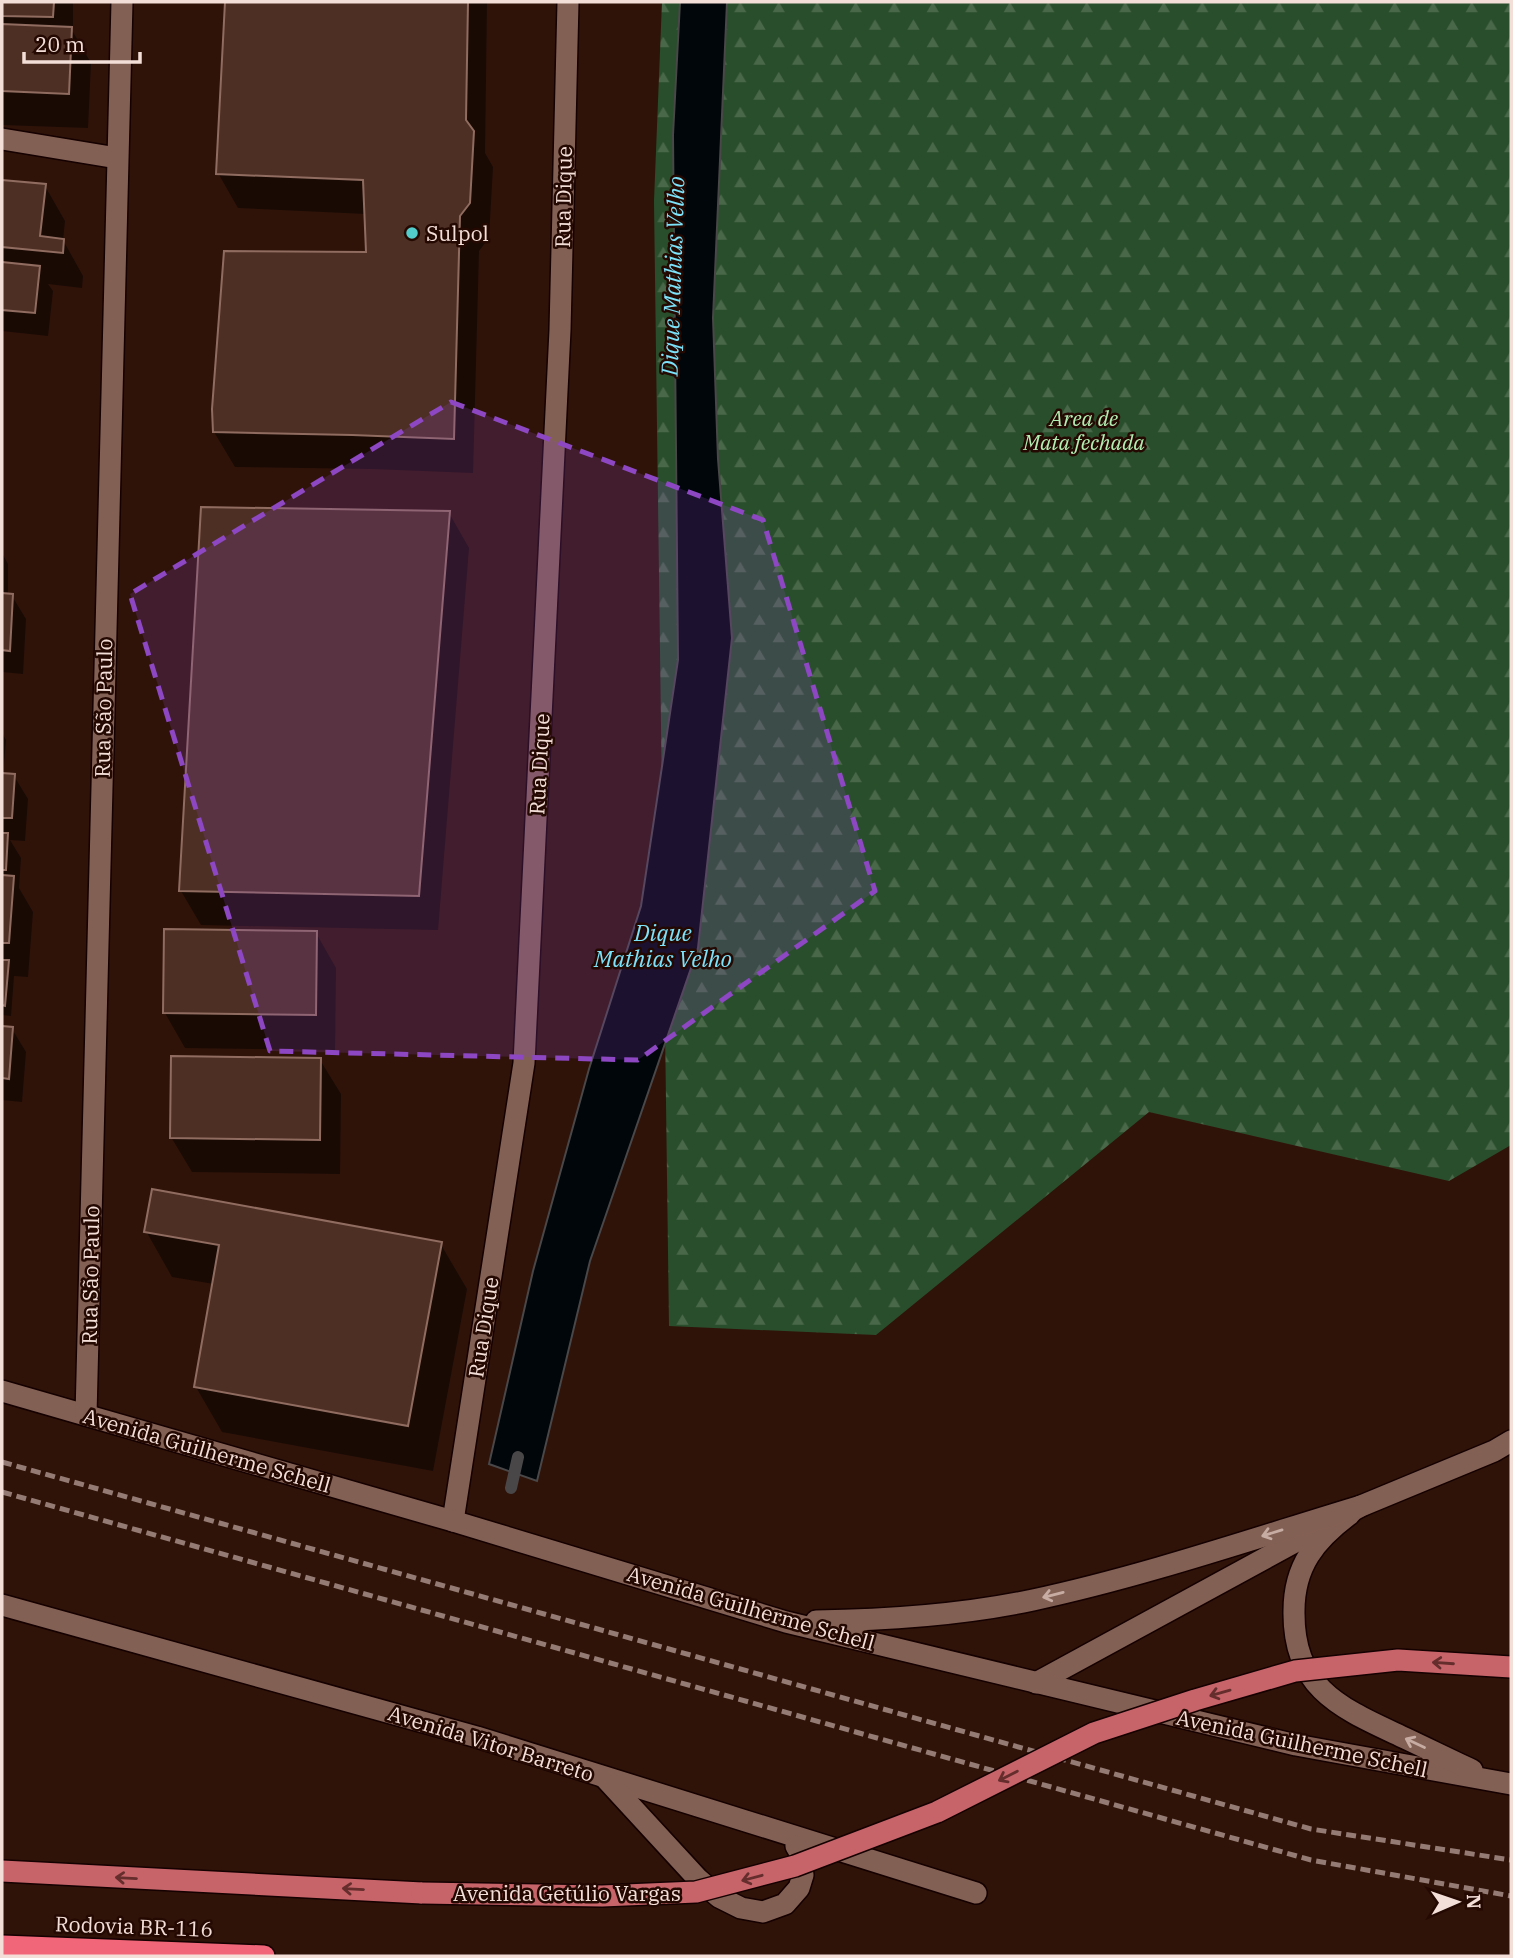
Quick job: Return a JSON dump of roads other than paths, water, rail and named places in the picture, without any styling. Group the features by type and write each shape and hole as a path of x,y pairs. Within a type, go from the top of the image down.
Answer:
{"highway":[{"name":"Rodovia BR-116","path":"2,1945 264,1956"}],"main road":[{"name":"Avenida Getúlio Vargas","path":"2,1871 422,1893 602,1896 696,1892 795,1866 937,1812 1094,1733 1295,1671 1398,1660 1511,1667"}],"street":[{"name":"Rua São Paulo","path":"86,1415 122,2"},
{"name":"Rua Dique","path":"453,1521 524,1063 560,343 568,2"},
{"path":"2,139 117,158"},
{"name":"Avenida Guilherme Schell","path":"2,1391 453,1521 786,1622 1296,1745 1505,1783"},
{"path":"786,1622 935,1616 1031,1600 1136,1573 1361,1506 1494,1451 1511,1441"},
{"path":"1036,1683 1361,1506"},
{"path":"1361,1506 1322,1538 1310,1554 1299,1577 1294,1603 1295,1633 1309,1675 1328,1697 1347,1710 1505,1783"},
{"name":"Avenida Vitor Barreto","path":"2,1605 477,1737 976,1893"},
{"path":"604,1776 698,1879 719,1897 741,1908 763,1912 785,1904 799,1888 803,1875 802,1863 790,1835"}],"water":[{"name":"Dique Mathias Velho","path":"680,2 727,2 713,318 718,459 732,638 698,948 590,1261 537,1481 489,1464 533,1271 589,1069 641,906 678,660 673,135"}],"waterway":[{"name":"Dique Mathias Velho","path":"511,1488 518,1457"}],"railway":[{"path":"2,1462 1311,1829 1511,1860"},
{"path":"2,1492 1311,1860 1511,1896"}],"place":[{"name":"Sulpol","path":"412,233"}],"park label":[{"name":"Area de Mata fechada","path":"1084,430"}]}
